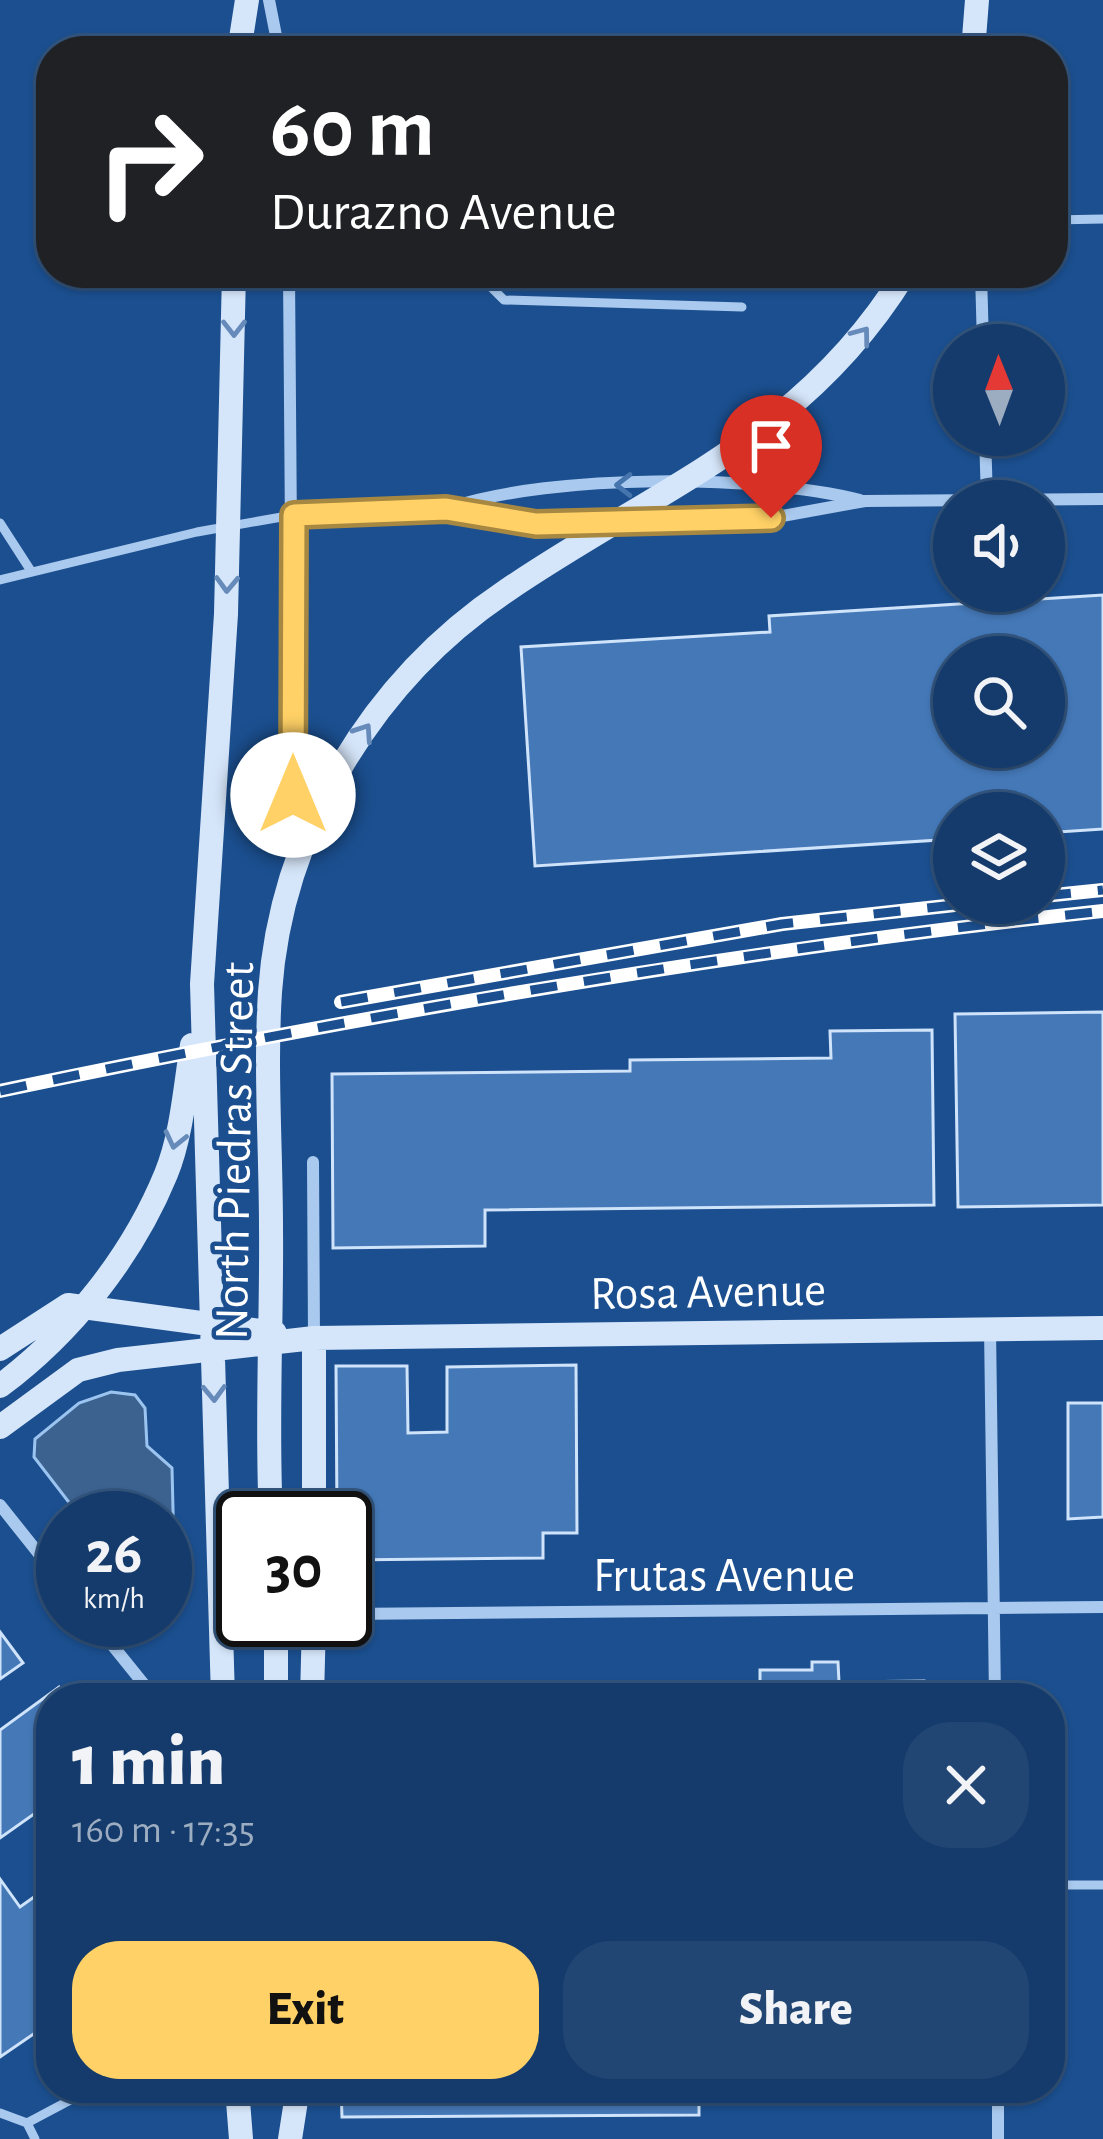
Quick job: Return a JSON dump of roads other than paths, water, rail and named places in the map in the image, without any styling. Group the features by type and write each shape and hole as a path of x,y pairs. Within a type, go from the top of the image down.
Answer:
{"main road":[{"path":"241,36 247,0"},
{"path":"974,36 977,0"},
{"name":"North Piedras Street","path":"223,1683 202,984 234,383 234,288"},
{"name":"North Piedras Street","path":"270,1491 270,992 300,851 334,778 404,679 456,628 812,392 847,355 894,288"},
{"path":"0,1386 93,1297 134,1237 167,1172 202,984"},
{"path":"0,1349 68,1305 314,1338"},
{"name":"Rosa Avenue","path":"314,1338 1103,1328"},
{"path":"0,1427 78,1370 118,1360 314,1338"},
{"name":"North Piedras Street","path":"314,1338 314,1491"},
{"path":"276,1647 277,1683"},
{"path":"312,1683 313,1647"},
{"path":"238,2103 242,2139"},
{"path":"285,2103 288,2139"},
{"path":"288,2139 295,2103"}],"street":[{"path":"269,0 276,36"},
{"path":"289,288 293,795"},
{"path":"981,288 982,324"},
{"path":"294,515 446,509 536,489 579,486 781,484 865,501"},
{"path":"1065,499 1103,499"},
{"path":"446,509 536,524 691,523 771,518 865,501 933,500"},
{"name":"North Piedras Street","path":"313,1162 314,1338"},
{"path":"990,1328 995,1683"},
{"path":"0,1505 36,1550"},
{"name":"Frutas Avenue","path":"372,1614 1103,1607"},
{"path":"113,1647 142,1683"},
{"path":"998,2103 998,2139"}],"lane":[{"path":"1068,220 1103,219"},
{"path":"492,288 504,300 742,308"},
{"path":"0,580 197,532 294,515"},
{"path":"0,523 31,572"},
{"path":"1065,1885 1103,1885"},
{"path":"27,2123 65,2103"},
{"path":"0,2113 27,2123 35,2139"}],"water":[{"path":"111,1392 135,1395 145,1408 147,1446 172,1468 173,1491 60,1491 34,1457 35,1439 79,1403"}],"railway":[{"path":"1065,894 1103,890"},
{"path":"341,1002 782,924 933,907"},
{"path":"0,1091 549,987 825,945 1103,911"}]}
